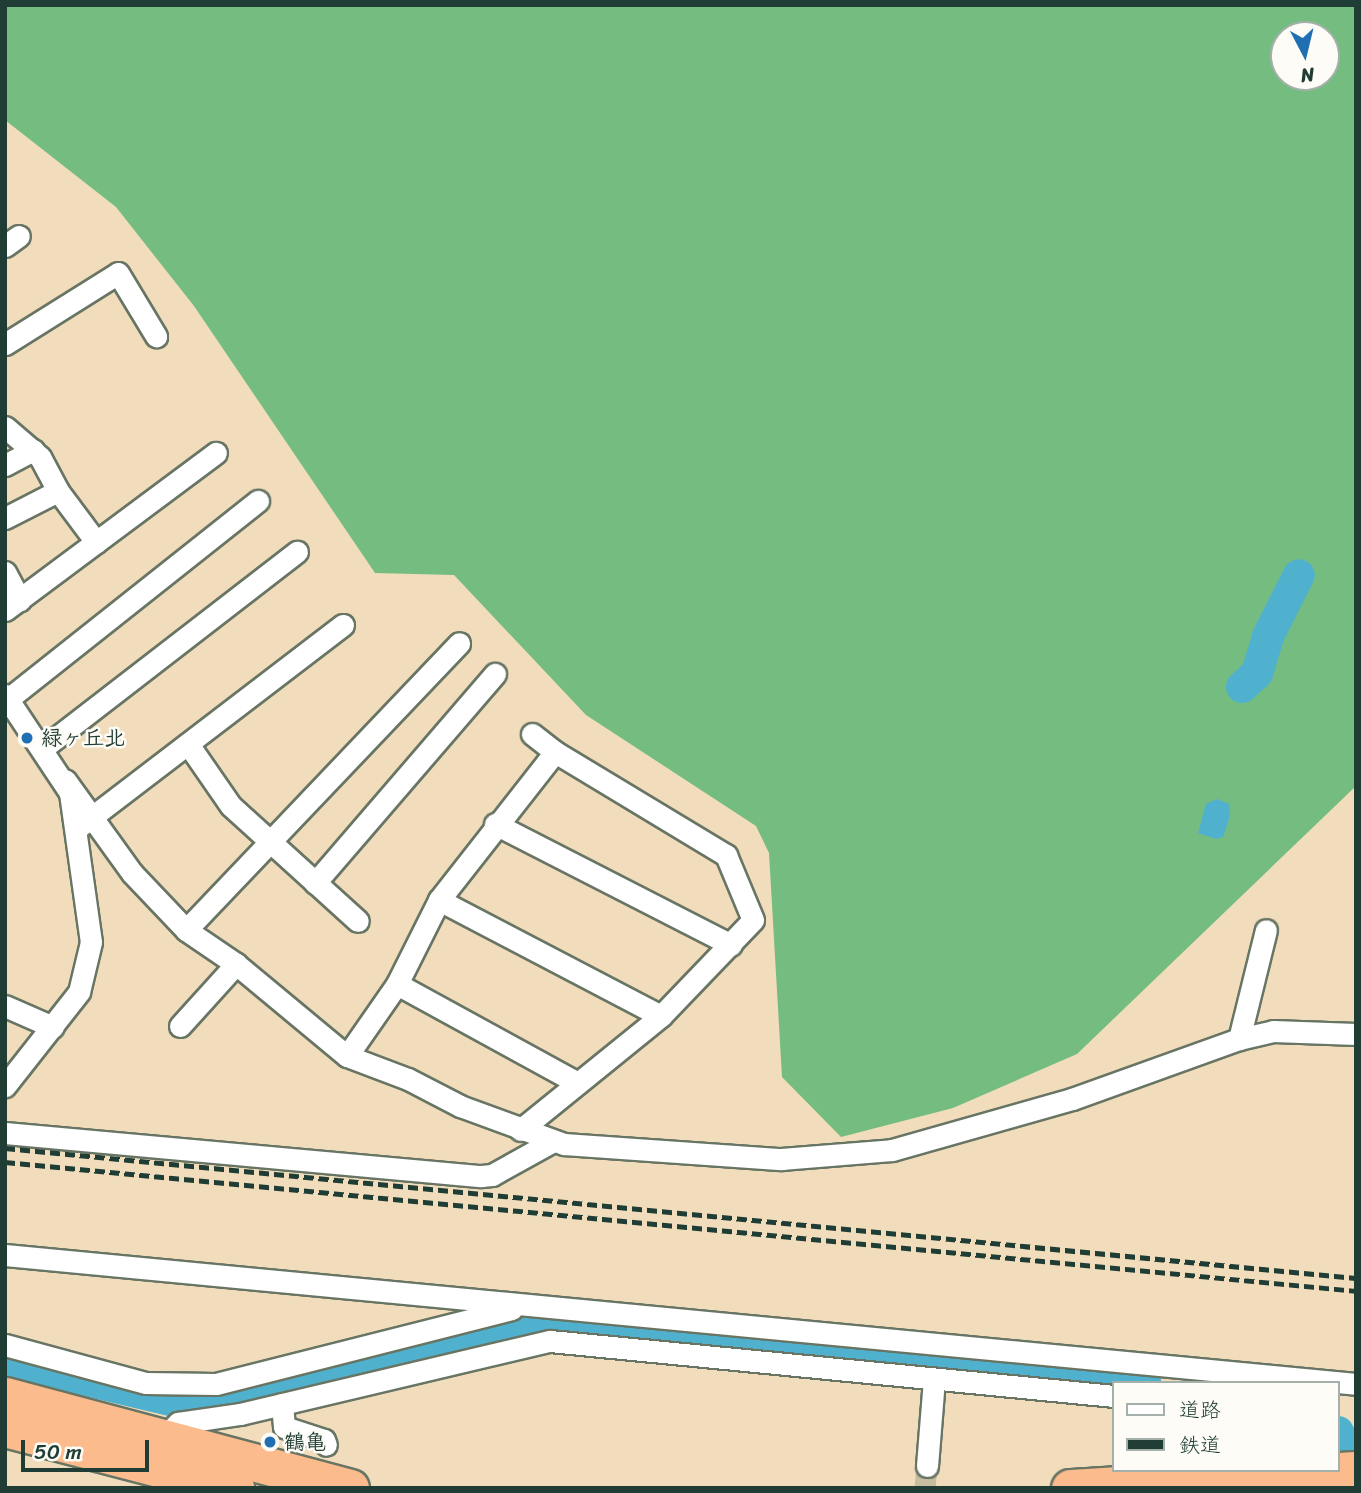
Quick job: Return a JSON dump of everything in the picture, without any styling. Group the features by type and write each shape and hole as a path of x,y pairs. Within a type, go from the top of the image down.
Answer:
{"highway":[{"path":"5,1396 165,1466 350,1488"},
{"path":"5,1428 165,1466 235,1488"},
{"path":"1070,1488 1311,1472"}],"street":[{"path":"5,344 118,273 156,336"},
{"path":"5,427 33,450 58,491 96,542"},
{"path":"5,465 33,450"},
{"path":"5,572 13,605 216,453"},
{"path":"5,518 58,491"},
{"path":"258,502 7,697 65,780 84,822 132,873 186,930 236,964 347,1056 520,1130 553,1141 590,1149 781,1159 892,1150 1072,1099 1239,1039 1272,1031 1356,1034"},
{"path":"43,748 297,552"},
{"path":"84,822 343,625"},
{"path":"186,930 266,841 459,643"},
{"path":"315,883 495,674"},
{"path":"520,1130 576,1082 661,1016 752,920 726,855 555,752 531,734"},
{"path":"188,744 231,806 266,841 358,921"},
{"path":"347,1056 397,984 439,900 495,824 555,752"},
{"path":"5,1086 79,992 90,960 84,822"},
{"path":"495,824 731,945"},
{"path":"439,900 661,1016"},
{"path":"1239,1039 1266,930"},
{"path":"180,1026 236,964"},
{"path":"397,984 576,1082"},
{"path":"5,1006 53,1027"},
{"path":"5,1133 481,1175 492,1175 553,1141"},
{"path":"5,1255 515,1309 1311,1381"},
{"path":"5,1345 146,1383 216,1384 515,1309"},
{"path":"514,1348 515,1309"},
{"path":"165,1466 178,1423 282,1404 550,1341 1112,1396"},
{"path":"927,1466 934,1378"},
{"path":"282,1404 284,1427 324,1440 326,1445"}],"green space":[{"path":"5,5 1356,5 1356,786 1077,1054 953,1108 841,1137 782,1077 769,853 756,826 586,715 454,575 375,573 194,306 116,207 5,120"}],"water":[{"path":"1217,799 1229,804 1230,816 1223,837 1216,839 1198,833 1206,804"}],"waterway":[{"path":"1242,687 1257,673 1268,636 1299,575"},
{"path":"5,1361 178,1402 234,1399 525,1325 1124,1381"},
{"path":"1340,1436 1342,1440"}],"tunnel":[{"path":"925,1488 927,1466"}],"railway":[{"path":"5,1148 1356,1278"},
{"path":"5,1162 1356,1291"}],"place":[{"name":"緑ヶ丘北","path":"27,738"},
{"name":"鶴亀","path":"270,1442"}]}
